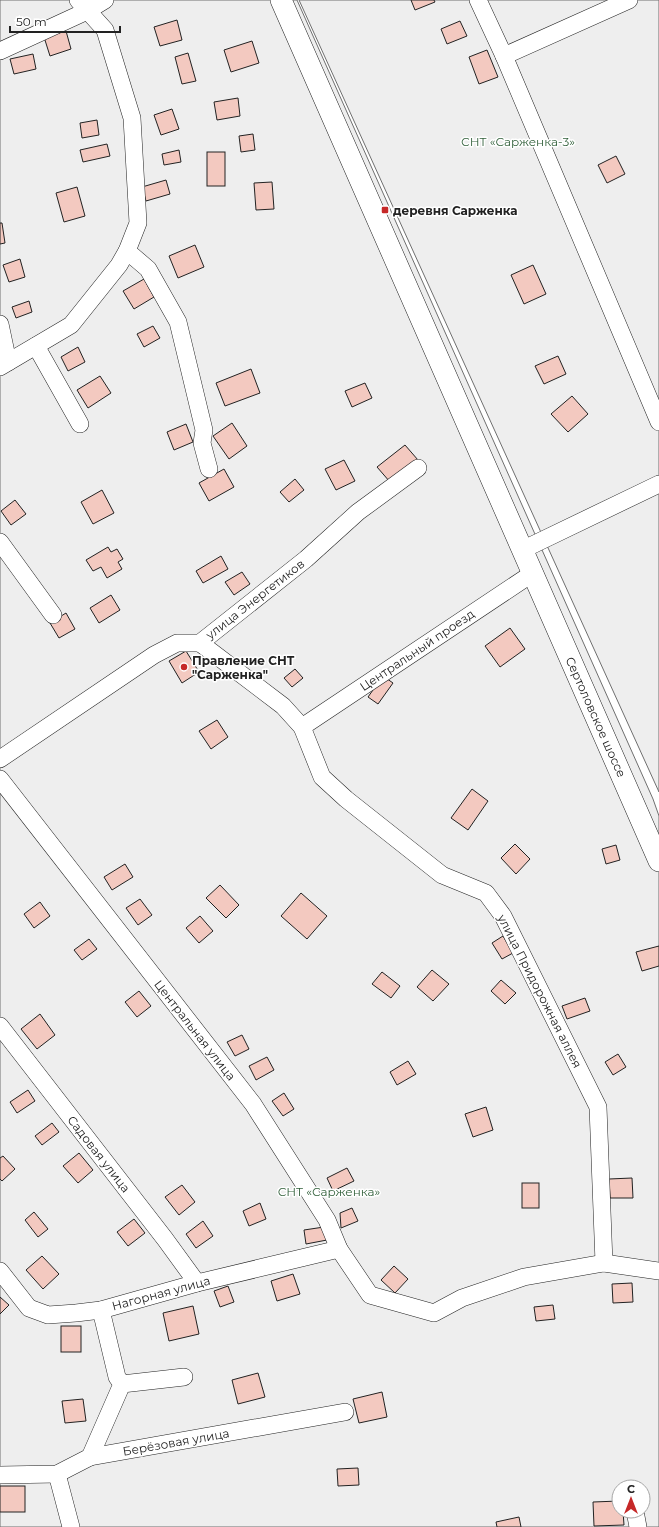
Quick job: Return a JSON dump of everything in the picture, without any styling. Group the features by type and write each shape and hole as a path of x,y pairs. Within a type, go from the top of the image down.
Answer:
{"main road":[{"name":"Сертоловское шоссе","path":"281,0 659,860"}],"street":[{"path":"0,51 83,5 105,0"},
{"path":"478,0 504,56 659,422"},
{"path":"504,56 629,0"},
{"path":"0,324 4,364 71,325 119,264 127,251 138,223 132,118 105,30 83,5"},
{"path":"127,251 148,269 178,322 204,430 202,443 209,469"},
{"path":"36,346 80,424"},
{"name":"улица Энергетиков","path":"0,759 154,655 177,643 200,643 306,559 358,512 418,468"},
{"path":"522,550 659,484"},
{"path":"0,542 53,615"},
{"name":"Центральный проезд","path":"302,727 532,573"},
{"name":"улица Придорожная аллея","path":"200,643 284,706 302,727 322,777 346,799 442,875 486,892 503,916 598,1107 604,1263"},
{"name":"Центральная улица","path":"0,779 253,1104 327,1220 339,1249 370,1295 434,1313 462,1298 524,1277 604,1263"},
{"name":"Садовая улица","path":"0,1026 165,1239 197,1283"},
{"name":"Нагорная улица","path":"0,1271 29,1308 48,1315 76,1314 101,1310 197,1283 339,1249"},
{"path":"604,1263 659,1271"},
{"path":"101,1310 117,1377 122,1384"},
{"path":"122,1384 184,1376"},
{"path":"90,1457 122,1384"},
{"name":"Берёзовая улица","path":"3,1473 57,1474 90,1457 345,1412"},
{"path":"57,1474 71,1527"}],"green space":[{"name":"СНТ «Сарженка»","path":"0,0 297,0 653,799 659,816 659,1527 0,1527"},
{"name":"СНТ «Сарженка-3»","path":"299,0 659,0 659,792"}],"building":[{"path":"411,0 434,0 435,2 415,10"},
{"path":"177,20 182,40 160,46 154,27"},
{"path":"460,21 467,36 447,44 441,29"},
{"path":"66,31 71,49 50,56 44,37"},
{"path":"252,41 259,63 231,72 224,50"},
{"path":"487,50 498,77 479,84 469,57"},
{"path":"188,53 196,81 182,84 175,57"},
{"path":"33,54 36,69 14,74 10,59"},
{"path":"238,98 240,116 217,120 214,102"},
{"path":"172,109 179,129 161,135 154,115"},
{"path":"97,120 99,135 82,138 80,123"},
{"path":"253,134 255,150 241,152 239,136"},
{"path":"107,144 110,156 83,162 80,150"},
{"path":"179,150 181,162 164,165 162,154"},
{"path":"207,152 225,152 225,186 207,186"},
{"path":"616,156 625,174 607,183 598,165"},
{"path":"166,180 170,194 146,201 142,187"},
{"path":"272,182 274,209 256,210 254,183"},
{"path":"77,187 85,216 64,222 56,193"},
{"path":"0,223 2,223 5,243 0,244"},
{"path":"195,245 204,267 178,278 169,256"},
{"path":"20,259 25,277 9,282 3,265"},
{"path":"533,265 546,294 524,304 511,275"},
{"path":"144,279 154,297 134,309 123,291"},
{"path":"29,301 32,312 16,318 12,307"},
{"path":"153,326 160,338 144,347 137,334"},
{"path":"78,347 85,362 68,371 61,357"},
{"path":"558,356 566,374 544,384 535,366"},
{"path":"251,369 260,393 225,406 216,383"},
{"path":"100,376 111,393 88,408 77,390"},
{"path":"365,383 372,398 352,407 345,391"},
{"path":"572,396 588,414 568,432 551,414"},
{"path":"232,423 247,446 229,459 213,436"},
{"path":"186,424 193,442 174,450 167,432"},
{"path":"405,445 418,460 390,482 377,467"},
{"path":"344,460 355,481 336,490 325,469"},
{"path":"224,469 234,487 209,501 199,483"},
{"path":"295,479 304,490 289,502 280,492"},
{"path":"102,490 114,513 93,524 81,502"},
{"path":"15,500 26,514 11,525 1,511"},
{"path":"108,547 111,552 117,549 123,559 118,562 122,569 107,578 101,567 93,571 86,560"},
{"path":"221,556 228,569 203,583 196,571"},
{"path":"242,572 250,584 234,595 225,582"},
{"path":"111,595 120,610 99,623 90,608"},
{"path":"66,613 75,629 59,638 50,623"},
{"path":"510,628 525,649 500,667 485,646"},
{"name":"Правление СНТ \"Сарженка\"","path":"186,651 199,672 182,683 169,661"},
{"path":"295,669 303,678 292,687 284,678"},
{"path":"383,676 393,683 378,704 368,697"},
{"path":"217,720 228,737 211,749 199,731"},
{"path":"472,789 488,801 468,830 451,818"},
{"path":"515,844 530,859 516,874 501,858"},
{"path":"616,845 620,860 606,864 602,849"},
{"path":"125,864 133,877 112,890 104,877"},
{"path":"220,885 239,905 226,918 206,898"},
{"path":"301,893 327,916 307,939 281,916"},
{"path":"140,899 152,915 138,925 126,908"},
{"path":"40,902 50,916 34,928 24,914"},
{"path":"200,916 213,931 199,943 186,928"},
{"path":"503,936 513,953 502,959 492,943"},
{"path":"89,939 97,949 82,960 74,950"},
{"path":"659,946 659,966 642,971 636,952"},
{"path":"432,970 449,984 433,1001 417,987"},
{"path":"382,972 400,986 391,998 372,984"},
{"path":"501,980 516,993 505,1004 491,991"},
{"path":"139,991 151,1006 137,1017 125,1002"},
{"path":"585,998 590,1011 567,1019 562,1006"},
{"path":"40,1014 55,1035 37,1049 21,1029"},
{"path":"242,1035 249,1049 235,1056 227,1042"},
{"path":"618,1054 626,1067 613,1075 605,1062"},
{"path":"267,1057 274,1070 256,1080 249,1066"},
{"path":"408,1061 416,1074 397,1085 390,1072"},
{"path":"28,1090 35,1101 17,1113 10,1102"},
{"path":"284,1093 294,1109 283,1116 272,1101"},
{"path":"486,1107 493,1130 473,1137 465,1114"},
{"path":"52,1123 59,1132 42,1145 35,1136"},
{"path":"79,1153 93,1170 78,1183 63,1166"},
{"path":"3,1156 15,1169 2,1181 0,1179 0,1158"},
{"path":"347,1168 354,1181 333,1191 327,1178"},
{"path":"632,1178 633,1198 610,1198 609,1179"},
{"path":"522,1183 539,1183 539,1208 522,1208"},
{"path":"182,1185 195,1202 179,1215 165,1197"},
{"path":"260,1203 266,1219 249,1226 243,1211"},
{"path":"352,1208 358,1221 341,1228 340,1213"},
{"path":"34,1212 48,1229 38,1237 25,1220"},
{"path":"134,1219 145,1233 128,1246 117,1232"},
{"path":"203,1221 213,1236 196,1248 186,1234"},
{"path":"324,1227 327,1240 306,1244 304,1230"},
{"path":"42,1256 59,1274 43,1289 26,1270"},
{"path":"394,1266 408,1279 395,1293 381,1280"},
{"path":"293,1274 300,1294 277,1301 271,1281"},
{"path":"632,1283 633,1302 613,1303 612,1284"},
{"path":"228,1286 234,1302 220,1307 214,1291"},
{"path":"0,1297 9,1305 0,1314"},
{"path":"553,1305 555,1319 536,1321 534,1307"},
{"path":"193,1306 199,1334 169,1341 163,1313"},
{"path":"61,1326 81,1326 81,1352 61,1352"},
{"path":"258,1373 265,1397 238,1404 232,1380"},
{"path":"382,1392 387,1417 359,1423 353,1399"},
{"path":"83,1399 86,1421 65,1423 62,1401"},
{"path":"358,1468 359,1485 338,1486 337,1469"},
{"path":"0,1486 25,1486 25,1512 0,1512"},
{"path":"611,1501 611,1519 624,1519 624,1525 594,1526 593,1502"},
{"path":"519,1517 521,1527 497,1527 496,1522"}],"place":[{"name":"деревня Сарженка","path":"385,210"},
{"name":"Правление СНТ \"Сарженка\"","path":"184,667"}]}
